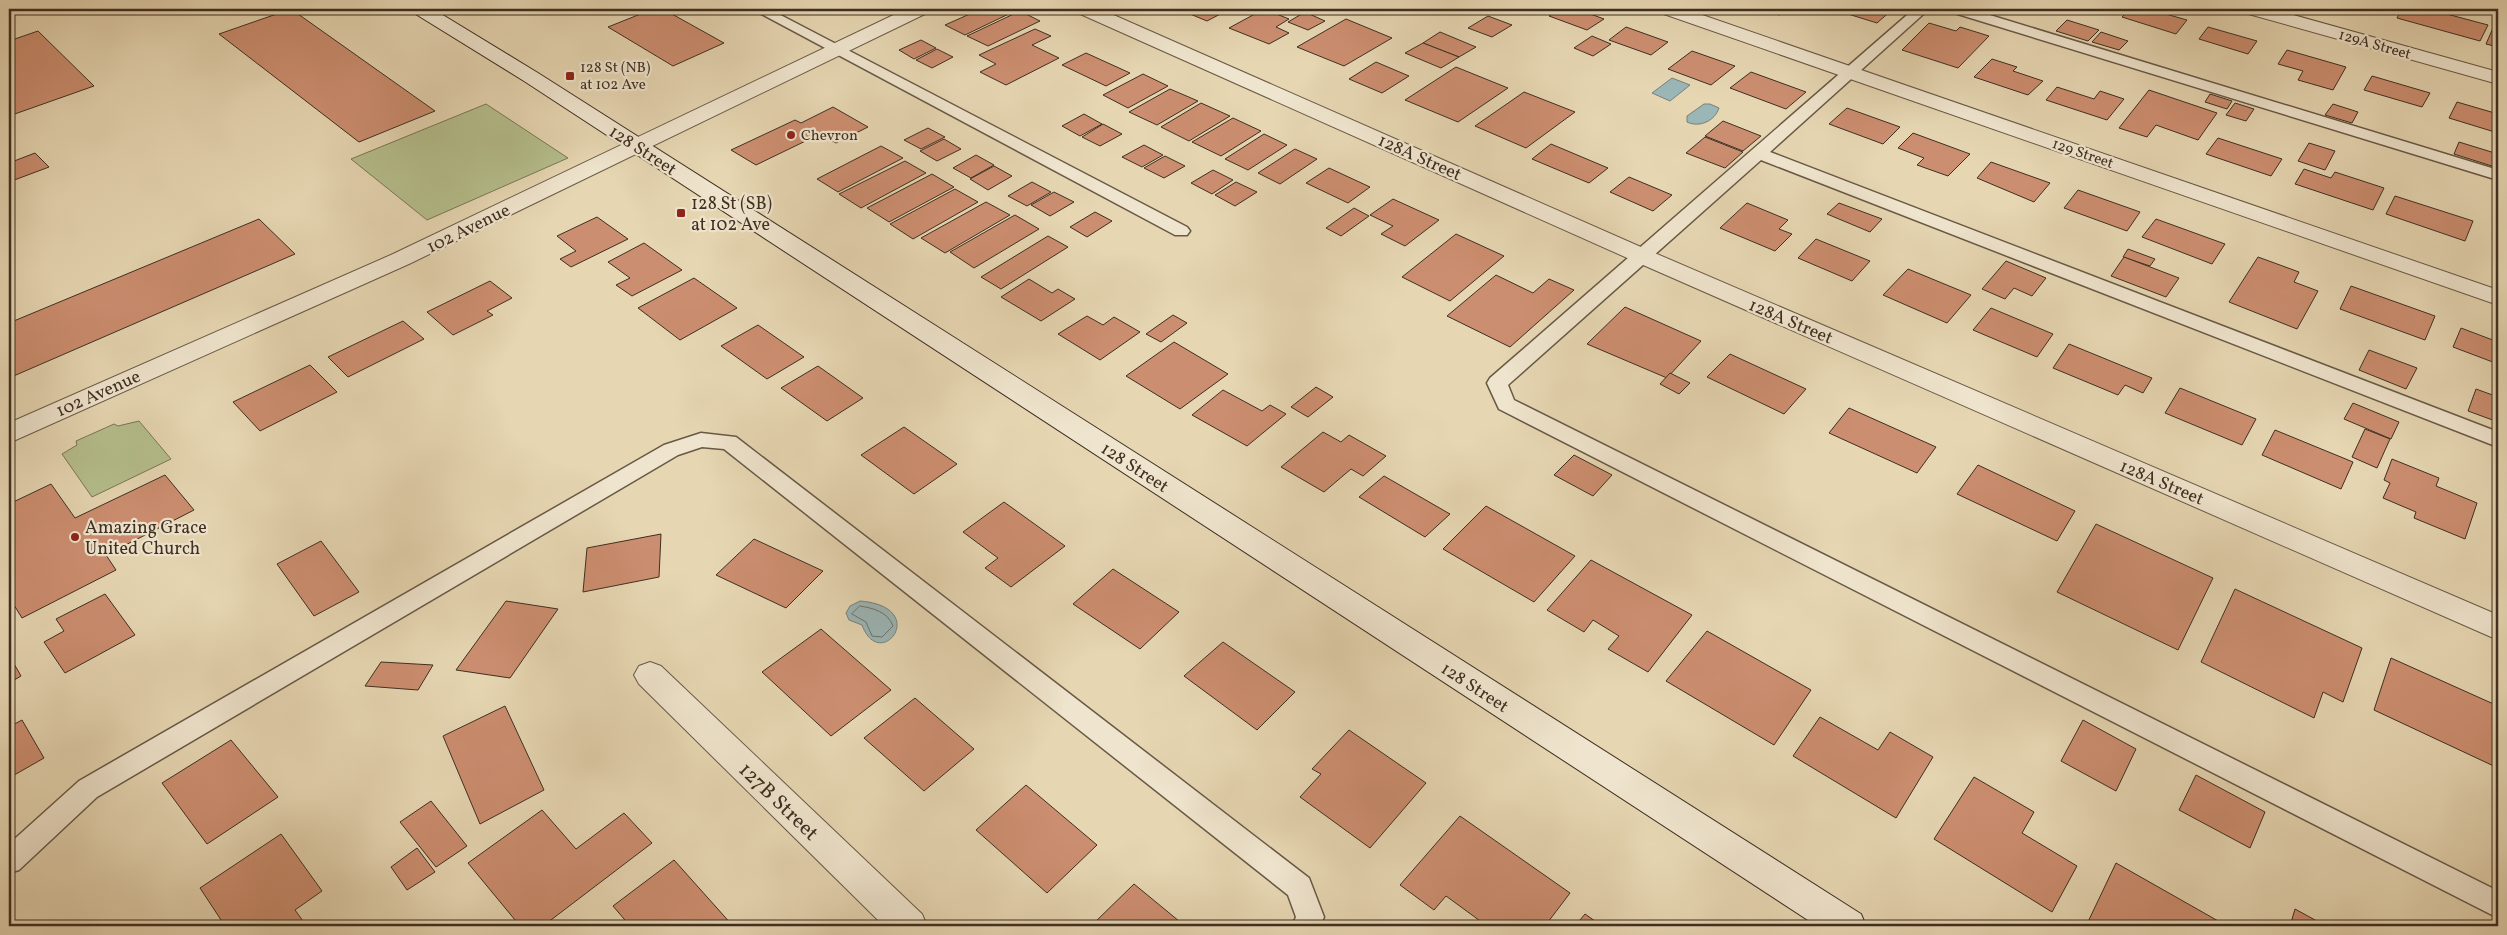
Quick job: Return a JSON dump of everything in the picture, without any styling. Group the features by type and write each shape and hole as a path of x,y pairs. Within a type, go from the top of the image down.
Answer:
{"street":[{"name":"128 Street","path":"421,9 1848,926"},
{"name":"102 Avenue","path":"9,434 401,259 835,48 920,9"},
{"name":"128A Street","path":"1085,9 1642,256 2498,628"},
{"name":"129 Street","path":"1668,9 2498,298"},
{"name":"129A Street","path":"2252,9 2498,78"},
{"name":"127B Street","path":"650,675 909,926"}],"lane":[{"path":"760,9 1181,231"},
{"path":"1922,9 1497,383 1506,404 2498,905"},
{"path":"1956,9 2498,175"},
{"path":"1759,153 2498,440"},
{"path":"9,861 88,789 671,450 701,440 729,442 1299,887 1310,917 1306,926"}],"green space":[{"path":"486,104 568,158 427,220 351,159"},
{"path":"139,421 171,459 92,497 62,454 77,445 76,441 114,424 118,426"}],"water":[{"path":"1672,78 1690,85 1670,101 1652,93"},
{"path":"1704,104 1710,104 1719,108 1714,117 1701,124 1687,122 1687,116"},
{"path":"860,601 881,606 893,614 897,624 895,634 888,641 879,643 870,638 862,625 849,620 846,613 850,606"}],"building":[{"path":"291,9 435,111 359,142 219,34"},
{"path":"653,9 663,9 724,43 673,66 608,27"},
{"path":"981,9 1017,10 965,35 945,25"},
{"path":"1178,9 1230,9 1207,21"},
{"path":"1264,9 1289,19 1276,27 1289,33 1269,44 1229,28"},
{"path":"1560,9 1577,9 1604,19 1587,30 1549,16"},
{"path":"1761,9 1787,9 1779,15"},
{"path":"1852,9 1893,9 1877,23 1848,14"},
{"path":"2130,9 2148,9 2187,20 2176,34 2122,17"},
{"path":"2402,9 2428,9 2488,25 2480,41 2397,18"},
{"path":"1020,11 1040,21 988,46 967,36"},
{"path":"1305,12 1325,21 1308,30 1288,22"},
{"path":"1488,16 1512,25 1492,37 1468,28"},
{"path":"1346,19 1392,38 1344,66 1297,47"},
{"path":"2067,20 2099,30 2088,41 2056,31"},
{"path":"1929,23 1956,31 1960,27 1989,36 1958,68 1902,50"},
{"path":"1626,27 1668,42 1651,55 1609,40"},
{"path":"2208,27 2257,41 2248,54 2199,39"},
{"path":"2493,28 2498,29 2498,47 2486,44"},
{"path":"1035,29 1051,36 1032,45 1059,58 1006,85 980,72 996,64 979,55"},
{"path":"38,31 94,86 9,116 9,41"},
{"path":"1440,32 1476,47 1459,57 1423,43"},
{"path":"2101,32 2128,41 2119,50 2092,42"},
{"path":"1592,36 1611,44 1593,56 1574,48"},
{"path":"921,40 936,48 914,59 899,50"},
{"path":"1423,43 1459,57 1441,68 1405,53"},
{"path":"937,49 953,57 932,68 916,60"},
{"path":"2287,50 2346,67 2333,90 2298,80 2303,71 2278,64"},
{"path":"1692,51 1735,66 1711,85 1668,69"},
{"path":"1086,53 1130,73 1106,86 1062,65"},
{"path":"1992,59 2017,67 2013,71 2043,81 2028,95 1974,77"},
{"path":"1376,62 1409,76 1382,93 1349,79"},
{"path":"1456,67 1508,88 1458,122 1405,100"},
{"path":"1751,72 1806,92 1786,109 1730,88"},
{"path":"1143,74 1168,86 1128,108 1103,95"},
{"path":"2372,76 2430,93 2422,107 2364,90"},
{"path":"2057,87 2094,99 2100,91 2124,99 2107,120 2046,100"},
{"path":"1170,89 1198,101 1157,125 1129,112"},
{"path":"2149,90 2217,113 2198,140 2156,125 2147,137 2119,128"},
{"path":"1524,92 1575,112 1526,148 1475,126"},
{"path":"2210,94 2232,101 2227,109 2205,102"},
{"path":"2457,102 2498,114 2498,133 2449,118"},
{"path":"1201,103 1230,116 1189,141 1161,127"},
{"path":"2235,103 2254,109 2246,121 2226,115"},
{"path":"2333,104 2358,112 2352,123 2325,115"},
{"path":"833,107 868,127 836,143 820,134 756,165 731,150 795,120 801,123"},
{"path":"1847,108 1900,127 1883,144 1829,124"},
{"path":"1084,114 1102,124 1080,136 1062,126"},
{"path":"1233,118 1261,131 1221,156 1192,142"},
{"path":"1723,121 1761,136 1743,151 1705,136"},
{"path":"1103,124 1122,134 1100,146 1082,137"},
{"path":"928,128 945,137 921,149 904,140"},
{"path":"1913,133 1970,154 1948,176 1917,165 1924,158 1898,148"},
{"path":"1264,134 1287,145 1248,170 1225,159"},
{"path":"1705,137 1743,152 1725,168 1686,153"},
{"path":"2218,138 2282,159 2271,176 2206,154"},
{"path":"944,139 961,149 937,161 920,151"},
{"path":"2459,142 2498,154 2498,168 2454,154"},
{"path":"2309,143 2335,151 2325,170 2298,161"},
{"path":"1551,144 1608,168 1589,183 1532,159"},
{"path":"1144,145 1163,155 1142,167 1122,157"},
{"path":"881,146 903,158 838,192 817,179"},
{"path":"1295,149 1317,159 1280,184 1258,173"},
{"path":"35,153 49,167 9,182 9,163"},
{"path":"976,155 994,165 971,178 953,168"},
{"path":"1165,156 1185,166 1164,178 1144,168"},
{"path":"905,161 926,173 861,208 839,194"},
{"path":"1991,162 2050,183 2034,202 1977,178"},
{"path":"994,166 1012,176 988,190 970,179"},
{"path":"1329,168 1370,187 1348,203 1306,183"},
{"path":"2304,169 2331,178 2335,172 2384,188 2373,210 2295,184"},
{"path":"1213,170 1233,180 1212,194 1191,183"},
{"path":"932,174 954,187 889,222 867,208"},
{"path":"1629,177 1672,195 1653,211 1610,192"},
{"path":"1032,182 1051,192 1027,206 1008,196"},
{"path":"1236,182 1257,192 1235,206 1215,195"},
{"path":"955,189 978,202 913,239 890,224"},
{"path":"2078,190 2140,212 2127,231 2064,208"},
{"path":"1054,192 1074,202 1050,216 1031,205"},
{"path":"2395,196 2473,221 2465,241 2386,214"},
{"path":"1393,199 1439,220 1405,246 1381,234 1393,226 1370,215"},
{"path":"986,202 1010,215 945,253 921,238"},
{"path":"1747,203 1788,220 1779,229 1792,234 1775,251 1720,228"},
{"path":"1839,203 1882,219 1870,232 1827,214"},
{"path":"1354,208 1369,216 1341,236 1326,228"},
{"path":"1095,212 1112,221 1087,237 1070,227"},
{"path":"1015,215 1039,229 974,268 950,252"},
{"path":"597,217 628,239 571,267 560,259 576,251 557,236"},
{"path":"259,219 295,254 9,378 9,323"},
{"path":"2156,219 2225,244 2212,264 2142,237"},
{"path":"1456,234 1504,256 1450,301 1402,277"},
{"path":"1048,236 1068,247 1001,289 981,277"},
{"path":"1816,239 1870,261 1852,281 1798,258"},
{"path":"644,243 682,270 632,296 616,285 630,278 608,262"},
{"path":"2128,249 2155,259 2150,266 2123,257"},
{"path":"2124,257 2179,278 2166,297 2111,276"},
{"path":"2258,257 2299,272 2294,282 2318,291 2297,329 2229,302"},
{"path":"2006,261 2046,278 2032,296 2014,288 2005,299 1982,289"},
{"path":"1908,269 1971,295 1947,323 1883,295"},
{"path":"1496,275 1533,293 1549,279 1574,290 1510,347 1447,316"},
{"path":"694,278 737,308 680,340 638,308"},
{"path":"1029,279 1052,293 1058,289 1075,299 1041,321 1001,297"},
{"path":"490,281 512,298 487,311 493,315 453,335 427,312"},
{"path":"2351,286 2435,316 2425,340 2340,309"},
{"path":"1625,307 1701,341 1667,378 1587,344"},
{"path":"1991,308 2053,334 2037,357 1973,330"},
{"path":"1173,315 1187,323 1161,342 1146,334"},
{"path":"1087,316 1103,325 1114,317 1140,332 1100,360 1058,334"},
{"path":"403,321 424,339 348,377 328,357"},
{"path":"758,325 804,357 767,379 721,346"},
{"path":"2461,328 2498,342 2498,364 2453,347"},
{"path":"1174,342 1228,374 1180,409 1126,376"},
{"path":"2069,344 2152,378 2143,393 2125,385 2118,395 2053,368"},
{"path":"2369,350 2417,368 2406,389 2359,370"},
{"path":"1730,354 1806,389 1784,414 1707,377"},
{"path":"310,365 337,392 260,431 233,402"},
{"path":"818,366 863,398 827,421 781,388"},
{"path":"1670,373 1690,383 1679,394 1660,384"},
{"path":"1316,387 1333,397 1308,417 1291,407"},
{"path":"2180,388 2256,419 2242,445 2165,413"},
{"path":"2476,389 2498,397 2498,422 2468,411"},
{"path":"1223,390 1262,411 1270,405 1286,414 1247,446 1192,415"},
{"path":"2353,403 2399,422 2391,439 2344,419"},
{"path":"1849,408 1936,447 1917,473 1829,433"},
{"path":"904,427 957,464 914,494 861,455"},
{"path":"2365,429 2390,439 2377,468 2352,457"},
{"path":"2275,430 2353,462 2341,489 2262,455"},
{"path":"1323,432 1341,442 1349,435 1386,456 1363,476 1351,469 1324,492 1281,467"},
{"path":"1574,455 1612,475 1593,496 1554,475"},
{"path":"2392,459 2439,478 2436,486 2477,503 2465,539 2414,518 2416,512 2383,498 2390,483 2384,480"},
{"path":"1978,465 2075,511 2057,541 1957,494"},
{"name":"Amazing Grace United Church","path":"165,475 194,510 106,555 116,570 22,618 9,597 9,504 51,484 75,518"},
{"path":"1384,476 1450,514 1425,537 1359,497"},
{"path":"1004,502 1065,546 1011,587 985,568 998,558 963,532"},
{"path":"1486,506 1575,556 1534,602 1443,549"},
{"path":"2096,524 2213,578 2178,650 2057,592"},
{"path":"661,534 659,577 583,592 587,548"},
{"path":"754,539 823,571 786,608 716,575"},
{"path":"321,541 359,592 314,616 277,564"},
{"path":"1591,560 1692,615 1648,672 1608,649 1619,636 1593,620 1584,632 1547,610"},
{"path":"1113,569 1179,612 1140,649 1073,604"},
{"path":"2235,589 2362,648 2343,702 2323,692 2314,718 2201,662"},
{"path":"105,594 135,635 65,673 44,642 64,631 56,619"},
{"path":"506,601 558,609 510,678 456,670"},
{"path":"821,629 891,690 831,736 762,672"},
{"path":"1707,631 1811,690 1774,745 1666,681"},
{"path":"1223,642 1295,692 1257,730 1184,676"},
{"path":"9,655 21,676 9,683"},
{"path":"2391,658 2498,706 2498,768 2374,710"},
{"path":"381,662 433,665 418,690 365,686"},
{"path":"915,698 974,749 924,791 864,738"},
{"path":"505,706 544,790 480,824 443,736"},
{"path":"1820,717 1878,750 1890,732 1933,757 1896,818 1793,756"},
{"path":"22,720 44,758 9,778 9,727"},
{"path":"2083,720 2136,749 2116,791 2061,761"},
{"path":"1349,730 1426,783 1370,848 1300,797 1321,774 1312,769"},
{"path":"231,740 278,797 207,844 162,783"},
{"path":"2196,775 2265,812 2250,848 2179,810"},
{"path":"1974,777 2034,812 2022,833 2077,866 2052,912 1934,839"},
{"path":"1026,785 1097,845 1047,893 976,830"},
{"path":"431,801 467,846 436,867 400,822"},
{"path":"542,810 576,849 624,813 652,843 543,926 520,926 468,863"},
{"path":"1460,816 1570,893 1545,926 1487,926 1446,896 1434,910 1400,885"},
{"path":"281,834 322,891 295,910 303,921 295,926 225,926 200,888"},
{"path":"417,848 435,872 407,890 391,867"},
{"path":"674,860 733,926 630,926 613,906"},
{"path":"2116,863 2227,926 2086,926"},
{"path":"1134,884 1185,926 1091,926"},
{"path":"2295,909 2326,926 2290,926"},
{"path":"1585,914 1602,926 1575,926"}],"place":[{"name":"128 St (NB) at 102 Ave","path":"570,76"},
{"name":"Chevron","path":"791,135"},
{"name":"128 St (SB) at 102 Ave","path":"681,213"},
{"name":"Amazing Grace United Church","path":"75,537"}]}
